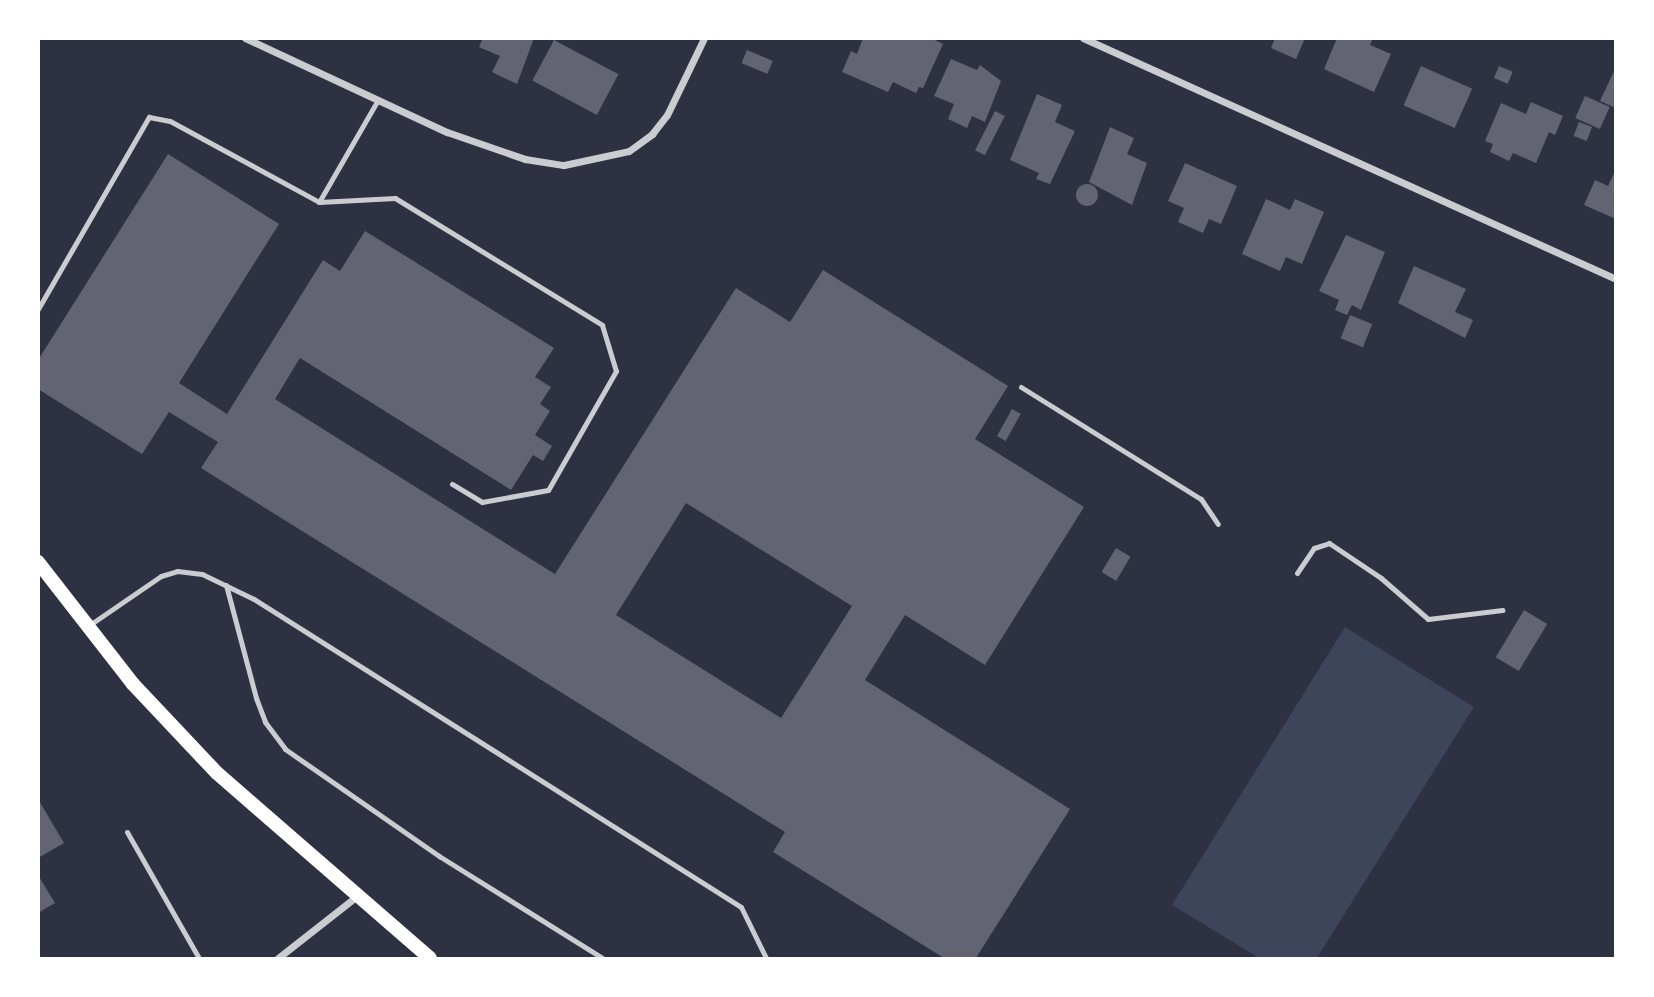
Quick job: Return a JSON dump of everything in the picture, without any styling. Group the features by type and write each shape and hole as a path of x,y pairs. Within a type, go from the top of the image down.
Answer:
{"main road":[{"path":"38,562 133,684 208,764 357,897 430,958"}],"street":[{"path":"246,38 447,132 525,159 587,163 629,151 652,134 667,115 704,38"},
{"path":"1083,38 1615,279"},
{"path":"278,958 357,897"}],"lane":[{"path":"319,202 378,100"},
{"path":"38,309 149,117 170,121 319,202 394,198 602,325 616,371 548,490 482,502 452,484"},
{"path":"1021,387 1201,499 1218,524"},
{"path":"1297,573 1314,548 1329,543 1428,619 1502,610"},
{"path":"88,626 161,576 177,571 202,573 226,585 741,907 766,958"},
{"path":"226,585 256,698 265,722 285,749 439,856 602,958"},
{"path":"127,832 199,958"}],"shaded area":[{"path":"1345,627 1474,707 1317,958 1259,958 1172,905"}],"building":[{"path":"483,38 534,38 517,84 492,72 500,56 479,47"},
{"path":"863,38 931,38 943,44 923,88 919,87 916,93 893,82 888,92 842,72 851,51 857,54"},
{"path":"1275,38 1305,38 1296,59 1271,48"},
{"path":"1337,38 1373,38 1370,45 1391,54 1374,92 1324,69"},
{"path":"554,40 618,74 597,115 532,81"},
{"path":"747,50 773,61 767,74 742,63"},
{"path":"951,59 977,70 980,65 1001,81 985,122 972,116 967,128 948,119 954,104 934,96"},
{"path":"1421,66 1472,89 1455,128 1404,105"},
{"path":"1499,66 1513,72 1508,84 1494,78"},
{"path":"1616,67 1616,108 1600,101"},
{"path":"1037,94 1062,105 1055,122 1075,131 1050,184 1036,179 1039,173 1010,160"},
{"path":"1585,96 1610,107 1600,129 1575,118"},
{"path":"1531,102 1563,116 1555,135 1549,132 1536,163 1513,153 1509,161 1490,152 1493,144 1485,141 1501,103 1526,114"},
{"path":"995,111 1005,116 985,155 975,150"},
{"path":"1579,122 1592,127 1587,141 1574,136"},
{"path":"1110,127 1134,138 1127,154 1147,163 1132,205 1089,182"},
{"path":"168,154 279,224 179,383 227,414 323,260 340,271 365,231 554,348 535,377 551,387 540,404 550,411 535,435 552,446 543,461 533,455 511,490 300,358 275,399 555,574 736,288 790,322 823,270 1008,386 975,439 1084,507 985,665 905,615 865,680 1070,809 976,958 944,958 773,852 785,832 201,468 218,442 169,412 142,454 38,389 38,360","holes":["686,503 852,606 781,718 616,615"]},
{"path":"1185,163 1237,186 1221,224 1209,219 1203,233 1178,222 1184,208 1168,201"},
{"path":"1616,169 1616,219 1584,205 1595,180 1608,186"},
{"path":"1087,184 1095,187 1098,195 1095,203 1087,206 1079,203 1076,195 1079,187"},
{"path":"1266,199 1290,210 1295,199 1324,212 1302,264 1286,257 1280,271 1242,254"},
{"path":"1346,235 1385,252 1361,310 1352,305 1347,315 1335,310 1339,300 1319,291"},
{"path":"1414,266 1466,289 1455,312 1473,320 1465,338 1398,303"},
{"path":"1350,315 1372,324 1363,347 1341,338"},
{"path":"1012,409 1021,414 1006,441 997,436"},
{"path":"1116,548 1131,557 1116,581 1102,572"},
{"path":"1524,610 1547,624 1519,671 1496,657"},
{"path":"38,799 64,843 38,858"},
{"path":"38,875 55,903 38,913"}]}
